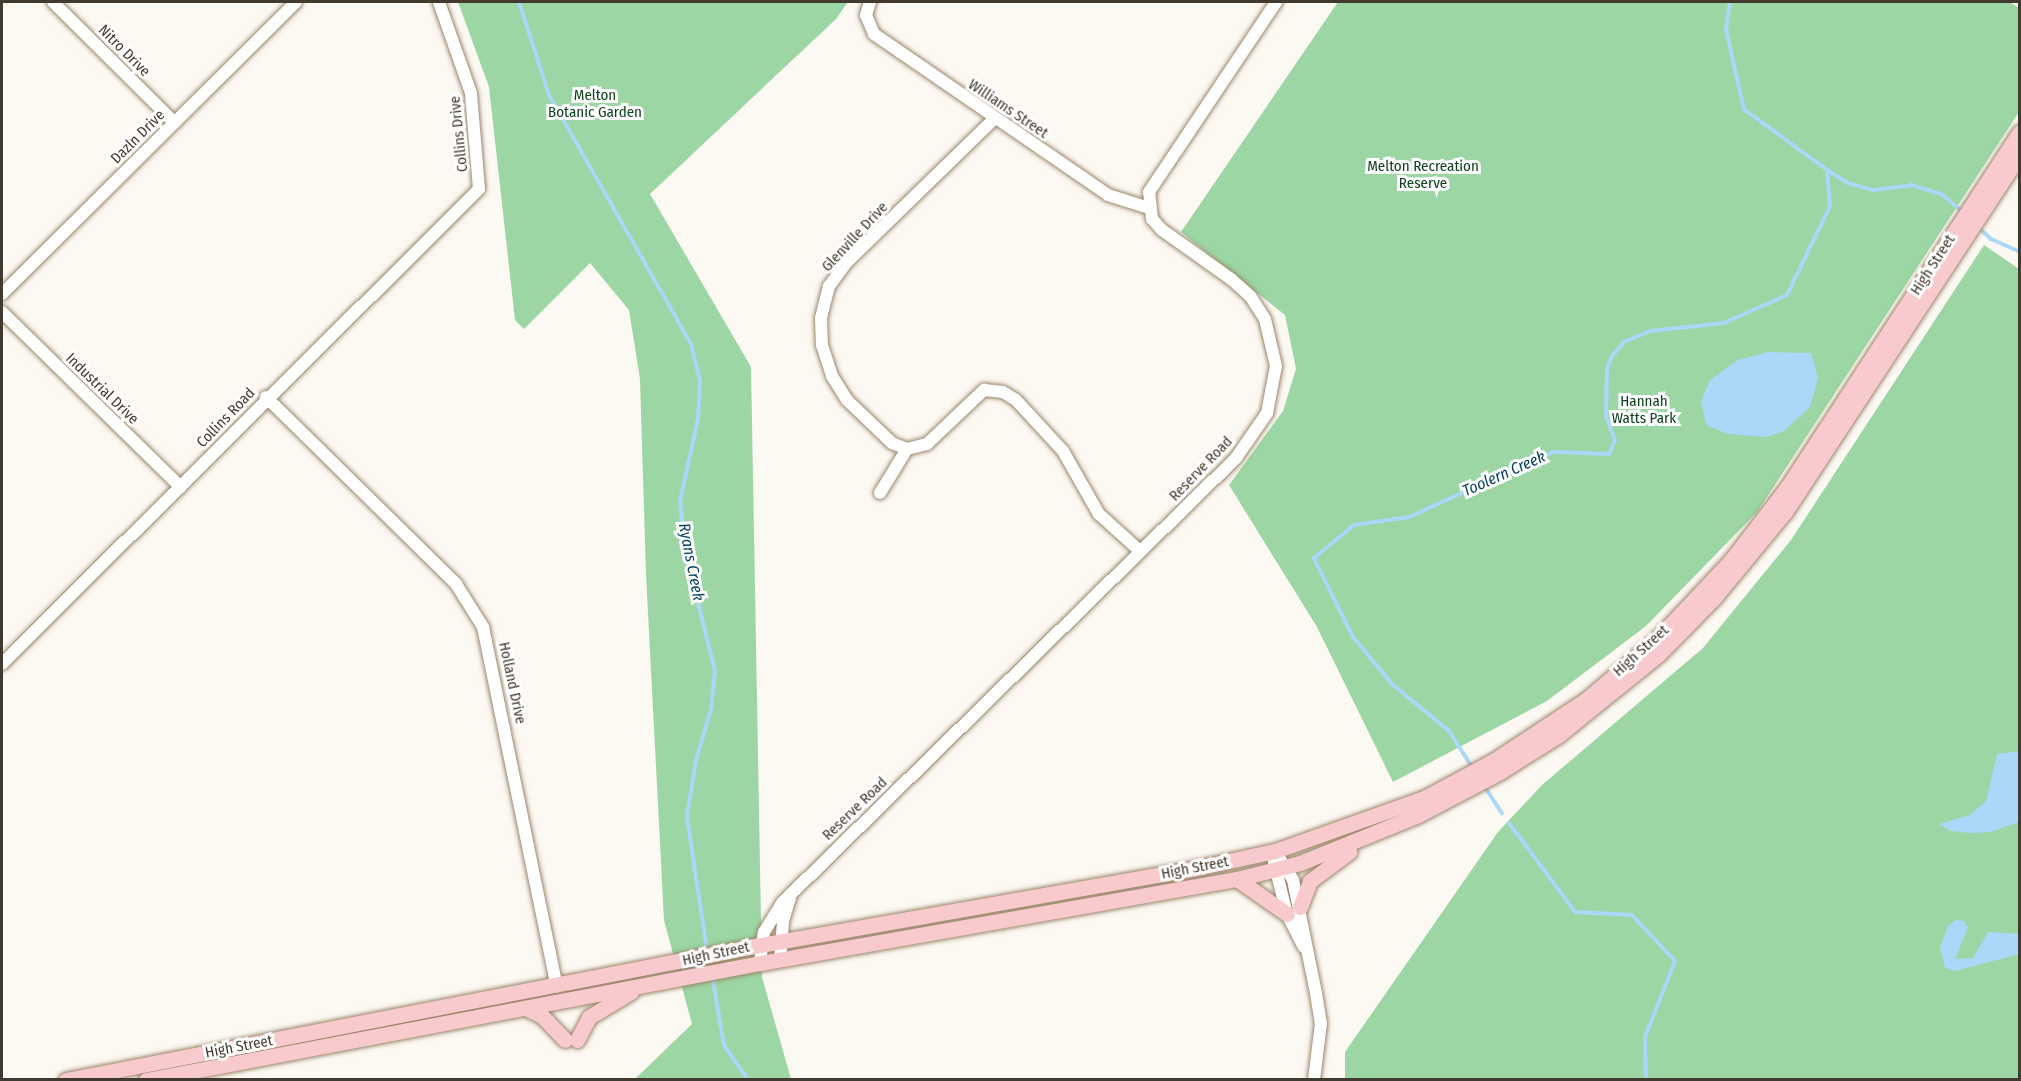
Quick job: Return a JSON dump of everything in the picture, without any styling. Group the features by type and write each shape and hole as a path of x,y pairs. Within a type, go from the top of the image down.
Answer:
{"main road":[{"name":"High Street","path":"146,1080 526,1008 559,994 641,986 1237,879 1280,869 1401,822 1497,766 1612,694 1689,625 1743,566 1785,512 2014,161 2019,132"},
{"name":"High Street","path":"66,1080 559,994 760,945 1275,851 1345,829 1470,781"},
{"path":"1237,879 1293,911 1306,886 1322,869 1401,822"},
{"path":"526,1008 543,1016 571,1040 589,1017 641,986"}],"street":[{"name":"Nitro Drive","path":"53,2 174,122"},
{"name":"Dazln Drive","path":"2,294 296,2"},
{"name":"Collins Drive","path":"439,2 471,93 479,182 475,195"},
{"name":"Williams Street","path":"870,2 866,15 874,34 994,119 1108,195 1149,208"},
{"path":"1149,208 1149,192 1159,174 1276,2"},
{"name":"Glenville Drive","path":"907,449 892,444 854,408 832,376 822,345 821,318 829,286 846,263 994,119"},
{"name":"Collins Road","path":"2,664 181,488 266,397 475,195"},
{"name":"Reserve Road","path":"760,963 760,945 771,920 791,894 1236,458 1267,413 1276,366 1265,320 1250,296 1162,230 1149,208"},
{"name":"Industrial Drive","path":"2,312 181,488"},
{"path":"880,494 907,449 927,444 984,390 1002,392 1016,400 1063,451 1099,514 1140,551"},
{"name":"Holland Drive","path":"266,397 456,584 483,627 559,994"},
{"path":"1275,851 1307,953 1321,1023 1314,1080"},
{"path":"780,960 780,943 791,894"}],"green space":[{"name":"Melton Botanic Garden","path":"458,2 848,2 836,19 650,194 751,367 762,977 791,1079 635,1079 692,1024 664,920 646,574 640,379 629,310 590,263 524,329 515,320 489,87"},
{"path":"1338,2 2010,2 2019,8 2019,112 1757,512 1646,626 1547,701 1393,782 1317,627 1229,485 1283,411 1296,369 1285,315 1181,232"},
{"path":"1984,245 2019,269 2019,1079 1345,1080 1345,1052 1498,832 1542,785 1703,648 1791,540"}],"water":[{"path":"1768,352 1811,353 1818,378 1810,407 1784,431 1767,437 1728,434 1706,425 1701,401 1710,380 1738,360"},
{"path":"2020,751 2019,822 1991,832 1970,833 1950,831 1939,824 1970,815 1986,801 1997,754"},
{"path":"1956,920 1964,921 1968,928 1955,959 1973,958 1988,932 2019,934 2019,954 1955,971 1945,968 1940,948 1948,926"}],"waterway":[{"name":"Ryans Creek","path":"519,2 549,95 691,344 700,380 698,419 680,501 685,550 715,671 711,709 696,760 687,817 707,951"},
{"name":"Toolern Creek","path":"1472,767 1449,731 1392,684 1353,637 1314,558 1354,525 1409,517 1553,452 1609,454 1615,440 1606,416 1607,369 1612,356 1624,342 1650,331 1724,323 1787,295 1830,206 1827,170 1744,109 1726,30 1730,2"},
{"path":"1827,170 1848,183 1873,190 1911,185 1943,195 1959,209"},
{"path":"1982,231 1991,239 2020,252"},
{"name":"Toolern Creek","path":"1483,784 1502,813"},
{"name":"Toolern Creek","path":"1509,823 1575,912 1632,915 1675,961 1645,1037 1646,1080"},
{"name":"Ryans Creek","path":"712,976 724,1045 748,1080"}],"park label":[{"name":"Melton Recreation Reserve","path":"1423,174"},
{"name":"Hannah Watts Park","path":"1644,410"}]}
